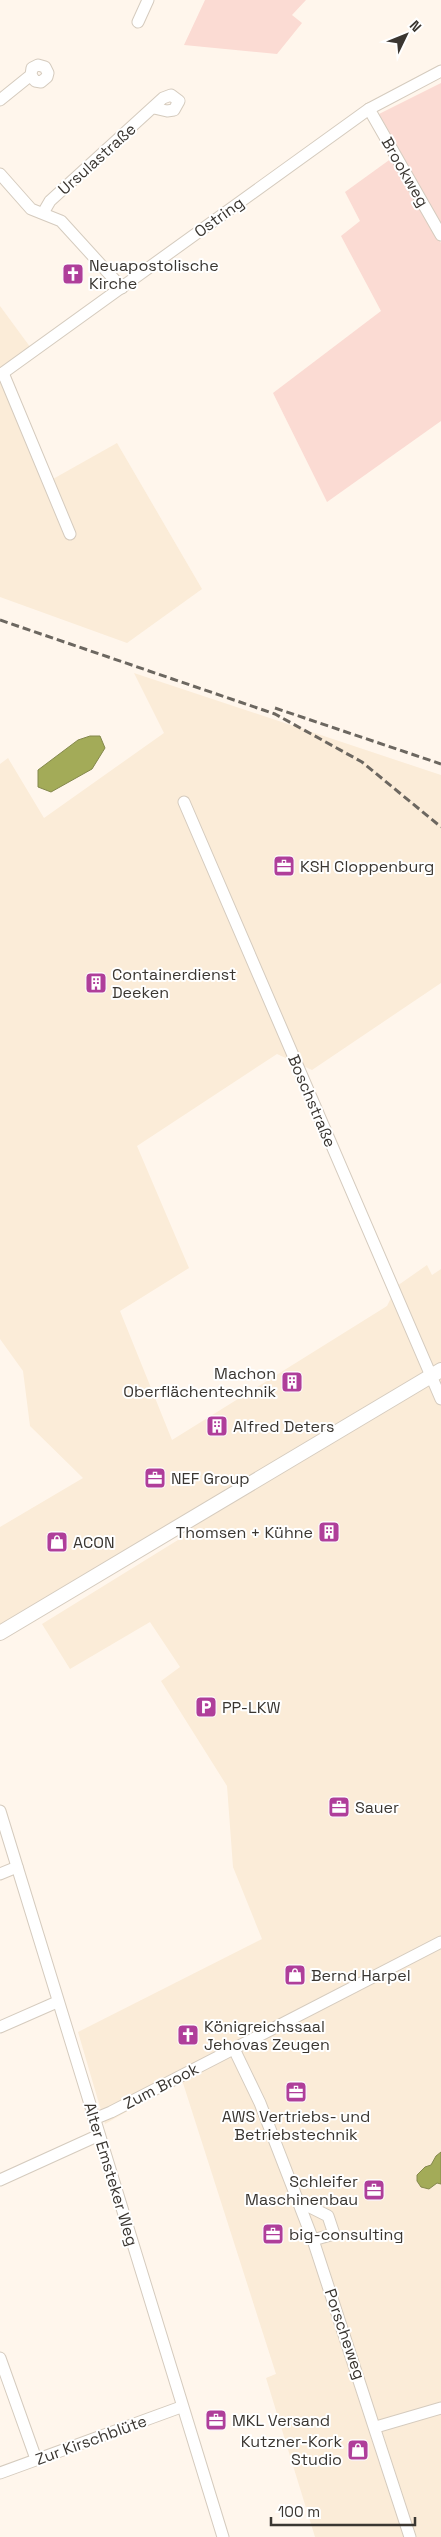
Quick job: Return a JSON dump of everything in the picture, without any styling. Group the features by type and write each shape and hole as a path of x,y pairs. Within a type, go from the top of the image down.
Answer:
{"street":[{"path":"138,22 148,0"},
{"name":"Ostring","path":"70,534 1,374 369,109 441,71"},
{"path":"0,100 31,75"},
{"name":"Ursulastraße","path":"43,213 50,201 154,108"},
{"name":"Brookweg","path":"369,109 441,235"},
{"path":"0,174 31,209 61,222 122,288"},
{"name":"Boschstraße","path":"184,802 436,1373 441,1399"},
{"path":"0,1633 436,1373"},
{"name":"Alter Emsteker Weg","path":"0,1811 222,2537"},
{"path":"0,1874 17,1867"},
{"name":"Zum Brook","path":"94,2119 441,1942"},
{"path":"0,2026 57,2002"},
{"name":"Porscheweg","path":"234,2049 260,2104 314,2240 410,2537"},
{"path":"0,2180 99,2136"},
{"path":"298,2201 328,2216 334,2234 314,2240"},
{"path":"0,2358 36,2459"},
{"name":"Zur Kirschblüte","path":"0,2473 182,2408"},
{"path":"376,2428 441,2408"}],"shaded area":[{"path":"205,0 306,0 292,15 302,23 277,54 184,45"},
{"path":"441,83 441,224 379,114"},
{"path":"392,158 441,243 441,421 327,502 273,393 381,311 341,236 360,221 345,192"},
{"path":"0,306 36,355 10,374 53,479 117,443 202,589 127,643 0,597"},
{"path":"134,673 441,775 441,983 312,1070 277,1054 137,1146 189,1268 120,1311 172,1440 387,1306 397,1286 427,1265 432,1275 441,1269 441,2537 315,2537 266,2378 276,2374 182,2080 105,2124 78,2032 262,1939 233,1867 227,1786 161,1681 180,1667 150,1622 70,1669 42,1624 186,1535 179,1519 0,1627 0,1527 83,1478 30,1426 23,1371 0,1339 0,764 8,758 44,818 164,733"},
{"path":"90,736 100,736 105,748 92,769 51,792 38,787 38,770 78,740"},
{"path":"441,2152 441,2184 437,2183 429,2189 421,2187 417,2181 417,2175 425,2167 431,2165 436,2156"}],"railway":[{"path":"0,620 275,714 362,762 441,827"},
{"path":"275,708 441,764"}],"place":[{"name":"Neuapostolische Kirche","path":"73,274"},
{"name":"KSH Cloppenburg","path":"284,866"},
{"name":"Containerdienst Deeken","path":"96,983"},
{"name":"Machon Oberflächentechnik","path":"292,1382"},
{"name":"Alfred Deters","path":"217,1426"},
{"name":"NEF Group","path":"155,1478"},
{"name":"Thomsen + Kühne","path":"329,1532"},
{"name":"ACON","path":"57,1542"},
{"name":"PP-LKW","path":"206,1707"},
{"name":"Sauer","path":"339,1807"},
{"name":"Bernd Harpel","path":"295,1975"},
{"name":"Königreichssaal Jehovas Zeugen","path":"188,2035"},
{"name":"AWS Vertriebs- und Betriebstechnik","path":"296,2092"},
{"name":"Schleifer Maschinenbau","path":"374,2190"},
{"name":"big-consulting","path":"273,2234"},
{"name":"MKL Versand","path":"216,2420"},
{"name":"Kutzner-Kork Studio","path":"358,2450"}]}
